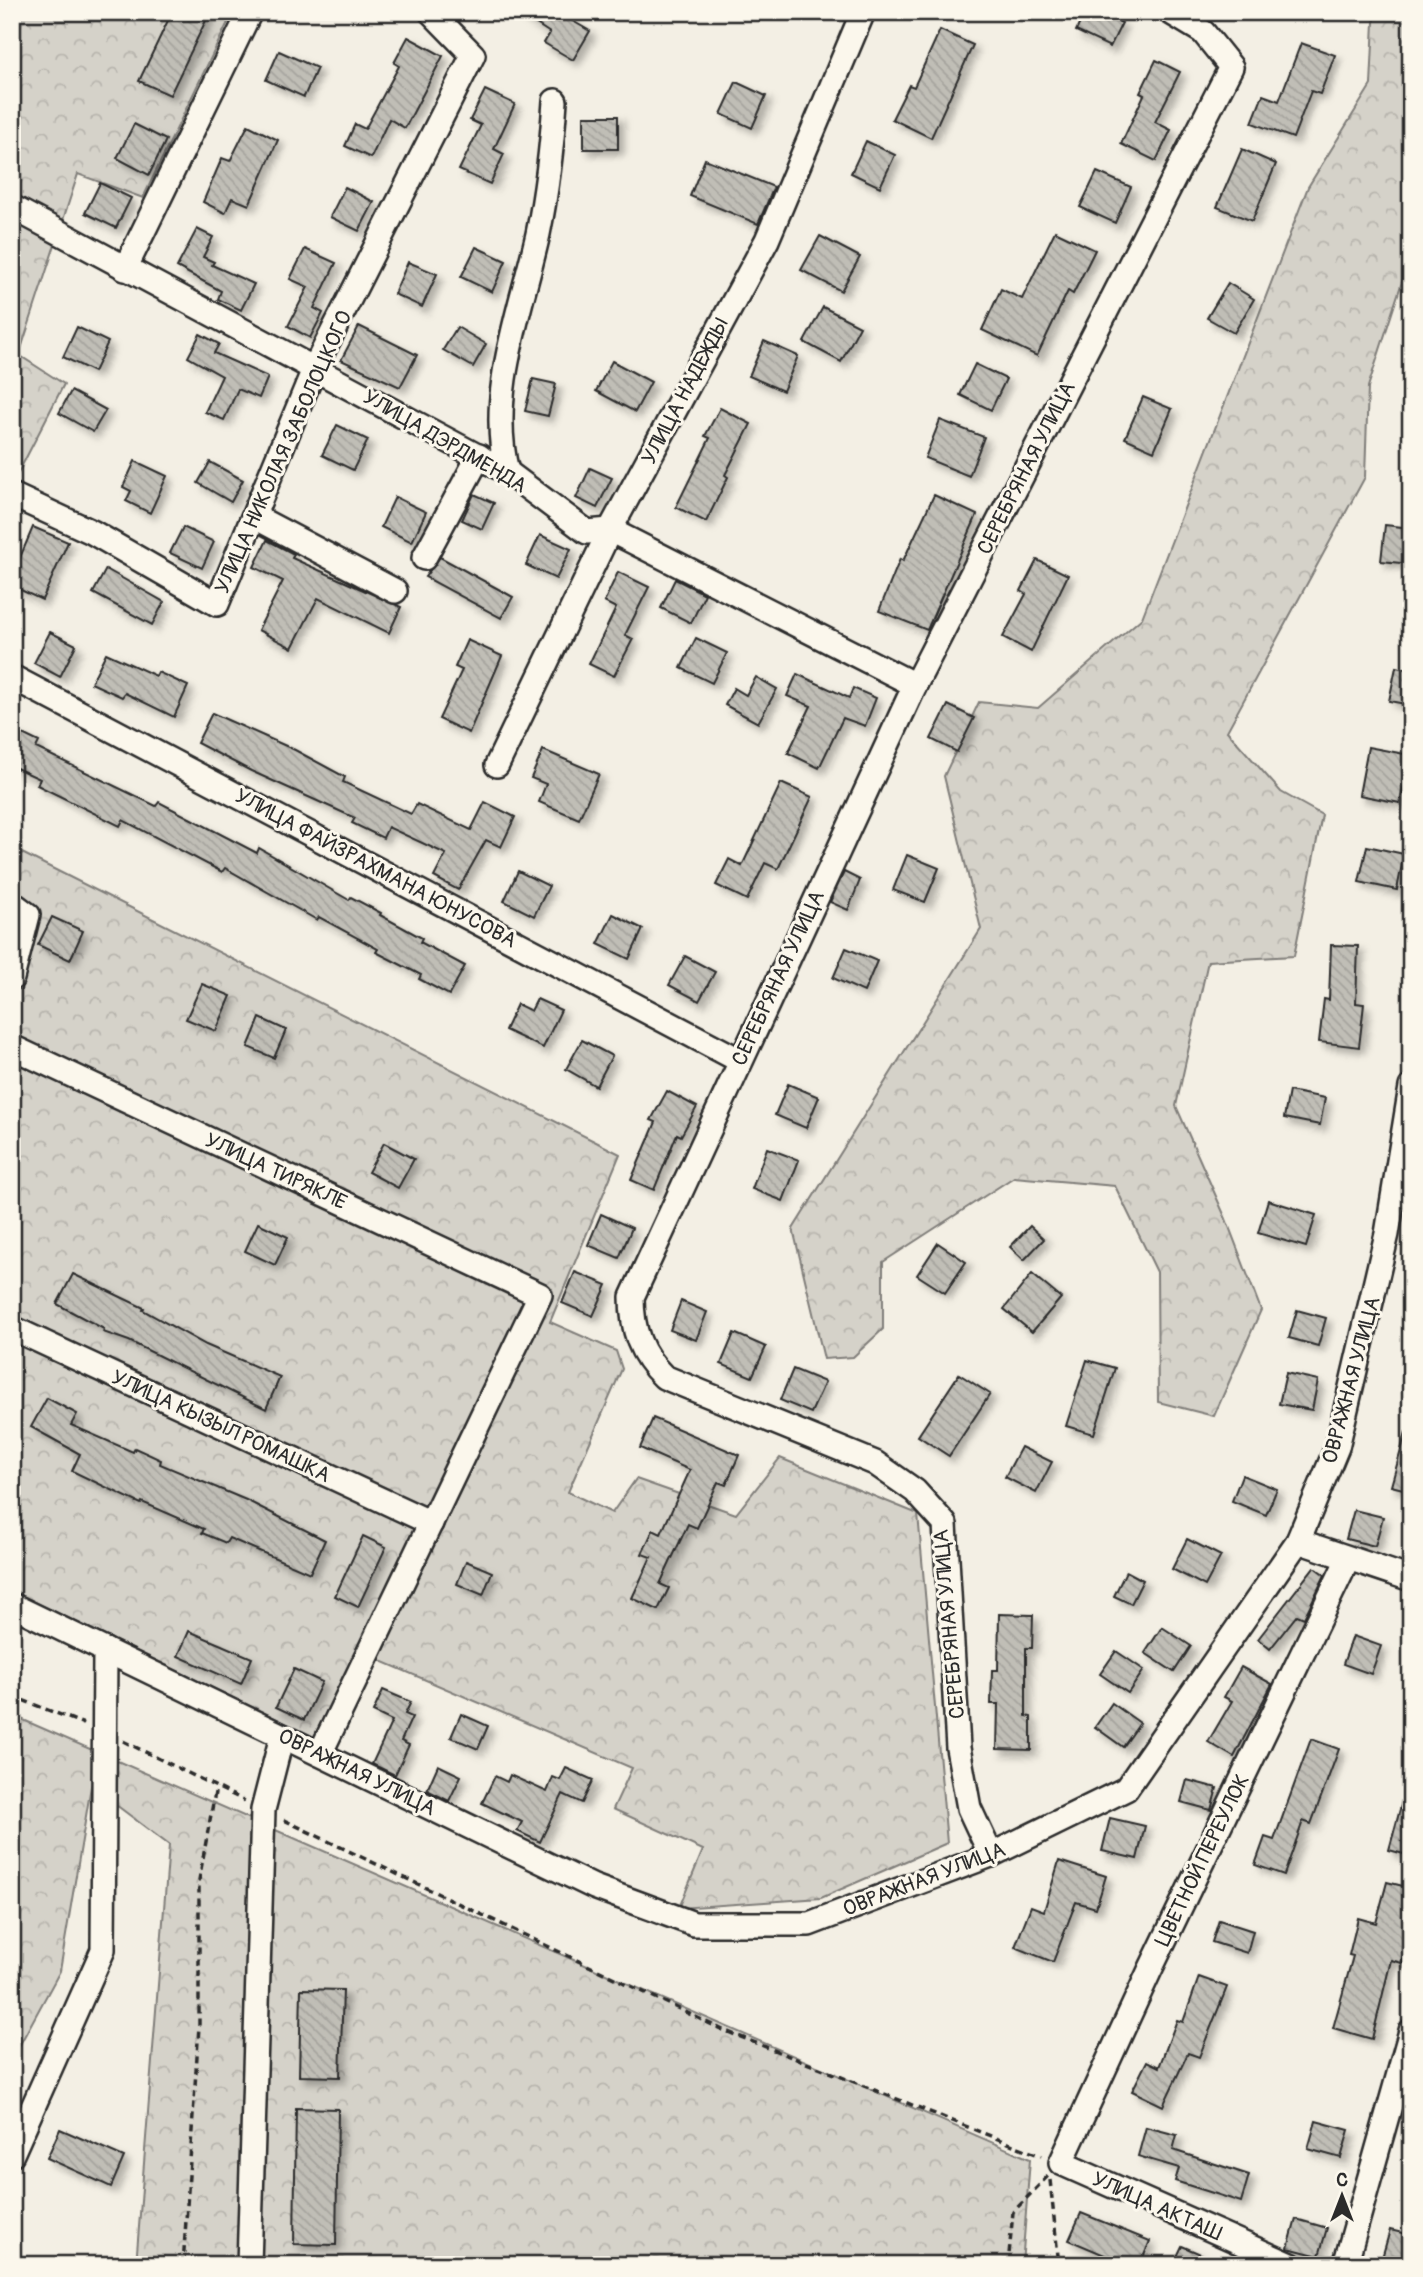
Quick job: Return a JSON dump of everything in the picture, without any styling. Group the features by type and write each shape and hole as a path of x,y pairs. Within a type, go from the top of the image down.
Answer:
{"street":[{"path":"125,269 250,12"},
{"name":"УЛИЦА НИКОЛАЯ ЗАБОЛОЦКОГО","path":"12,495 92,533 217,604 315,367 473,55 431,12"},
{"name":"УЛИЦА НАДЕЖДЫ","path":"497,765 610,530 767,240 863,12"},
{"name":"СЕРЕБРЯНАЯ УЛИЦА","path":"991,1856 969,1808 958,1748 945,1524 915,1491 875,1463 664,1377 648,1361 635,1331 632,1297 739,1060 915,685 1231,67 1203,32 1170,12"},
{"path":"507,472 499,419 511,347 549,180 555,101"},
{"name":"УЛИЦА ДЭРДМЕНДА","path":"12,207 479,456 507,472 587,532 610,530 915,685"},
{"path":"424,558 479,456"},
{"path":"255,517 395,591"},
{"name":"УЛИЦА ФАЙЗРАХМАНА ЮНУСОВА","path":"12,677 739,1060"},
{"path":"12,903 28,915 12,978"},
{"name":"УЛИЦА ТИРЯКЛЕ","path":"12,1048 540,1295 431,1523"},
{"name":"ОВРАЖНАЯ УЛИЦА","path":"12,1605 594,1887 694,1924 809,1924 991,1856 1126,1789 1298,1541 1337,1447 1387,1234 1411,1087"},
{"name":"УЛИЦА КЫЗЫЛ РОМАШКА","path":"12,1328 431,1523"},
{"path":"320,1754 431,1523"},
{"path":"1298,1541 1411,1579"},
{"name":"ЦВЕТНОЙ ПЕРЕУЛОК","path":"1055,2169 1348,1559"},
{"path":"12,2154 103,1950 105,1650"},
{"path":"249,2265 263,1810 282,1736"},
{"path":"1345,2265 1411,2031"},
{"name":"УЛИЦА АКТАШ","path":"1055,2169 1291,2265"}],"path":[{"path":"12,1696 105,1732 723,2030 1055,2169"},
{"path":"183,2265 199,2026 199,1880 216,1787"},
{"path":"1008,2265 1013,2212 1055,2169"},
{"path":"1055,2169 1059,2265"}],"green space":[{"path":"12,12 233,12 143,198 78,174 19,355 64,384 12,485"},
{"path":"1378,12 1411,12 1411,254 1368,387 1365,477 1227,731 1281,792 1322,815 1294,956 1208,961 1176,1106 1226,1219 1261,1310 1214,1416 1158,1402 1157,1272 1115,1186 1014,1177 883,1262 883,1329 853,1357 824,1359 793,1229 981,929 944,776 979,702 1038,708 1142,618 1308,187 1371,85 1374,22"},
{"path":"12,848 620,1154 550,1322 616,1351 622,1369 568,1492 612,1513 636,1479 736,1514 780,1458 918,1514 947,1843 821,1898 679,1908 703,1850 613,1809 632,1768 358,1651 314,1737 12,1591"},
{"path":"12,1715 1030,2159 1022,2265 136,2265 169,1845 91,1786 60,1971 12,2059"}],"building":[{"path":"172,12 210,12 170,95 139,81"},
{"path":"518,12 557,12 590,31 573,60 544,43 550,33"},
{"path":"1085,12 1101,12 1122,23 1110,47 1076,31"},
{"path":"940,30 973,45 931,138 892,119 909,85 914,87"},
{"path":"408,37 443,56 405,128 389,119 371,158 345,146 355,124 365,129 399,66 394,63"},
{"path":"1301,43 1335,55 1320,94 1311,91 1293,138 1252,123 1263,95 1279,101"},
{"path":"279,51 317,68 304,97 266,80"},
{"path":"1156,60 1180,72 1155,122 1171,130 1156,161 1121,144 1144,95 1140,93"},
{"path":"736,82 766,96 752,128 721,114"},
{"path":"485,90 515,104 494,149 504,154 490,184 459,170 481,125 470,120"},
{"path":"584,116 618,116 618,149 584,149"},
{"path":"134,124 166,140 149,175 117,158"},
{"path":"248,125 278,140 249,205 232,198 225,213 203,202 222,158 230,161"},
{"path":"866,141 895,155 880,187 851,173"},
{"path":"1242,149 1276,164 1252,221 1217,207"},
{"path":"705,159 774,187 758,224 690,196"},
{"path":"1097,172 1131,187 1115,223 1080,207"},
{"path":"100,183 131,198 116,228 85,213"},
{"path":"345,187 374,202 359,231 330,217"},
{"path":"197,229 213,237 203,257 214,262 212,265 254,284 241,310 218,299 221,291 177,267"},
{"path":"1055,231 1095,250 1073,294 1068,291 1037,356 982,330 1001,289 1022,299"},
{"path":"820,236 860,257 841,291 801,270"},
{"path":"476,247 506,261 492,292 461,277"},
{"path":"305,249 336,263 314,308 323,313 310,338 288,326 308,287 290,279"},
{"path":"408,262 437,274 422,307 394,294"},
{"path":"1228,283 1254,299 1234,333 1207,318"},
{"path":"823,307 860,326 841,362 804,342"},
{"path":"359,326 417,355 400,387 341,360"},
{"path":"77,327 108,342 94,372 63,357"},
{"path":"457,327 486,344 473,367 443,350"},
{"path":"200,334 219,344 214,353 268,377 259,398 238,389 224,420 205,412 222,376 188,357"},
{"path":"764,341 798,356 783,391 749,376"},
{"path":"612,361 651,382 635,412 596,391"},
{"path":"975,364 1006,379 991,410 960,395"},
{"path":"533,379 556,384 548,416 525,411"},
{"path":"71,391 106,410 93,432 59,413"},
{"path":"1143,397 1172,409 1154,451 1125,438"},
{"path":"720,408 751,424 725,475 728,477 706,522 676,507 710,438 705,436"},
{"path":"940,420 984,437 969,476 925,458"},
{"path":"337,425 368,440 353,470 322,455"},
{"path":"135,461 167,476 150,513 126,501 131,491 123,487"},
{"path":"210,462 243,480 231,502 198,483"},
{"path":"590,468 612,478 597,508 576,498"},
{"path":"474,494 494,503 482,529 462,520"},
{"path":"934,495 977,515 927,630 879,611 900,559 903,561"},
{"path":"395,497 426,512 412,542 381,527"},
{"path":"1385,525 1411,528 1411,564 1381,561"},
{"path":"33,527 68,542 42,600 12,586 12,576"},
{"path":"183,527 214,542 202,568 170,553"},
{"path":"540,535 571,549 556,579 526,565"},
{"path":"267,540 294,554 292,558 401,607 389,633 318,598 292,648 258,630 283,581 254,567"},
{"path":"440,557 513,597 501,618 425,577"},
{"path":"1037,560 1068,575 1031,652 1003,637 1026,594 1021,591"},
{"path":"106,569 164,602 152,625 93,593"},
{"path":"618,572 649,587 625,635 633,639 614,676 589,664 616,608 604,602"},
{"path":"675,579 705,594 691,623 661,608"},
{"path":"50,632 76,645 60,677 34,663"},
{"path":"696,638 727,653 712,683 681,668"},
{"path":"467,640 502,656 469,733 439,719 462,670 455,667"},
{"path":"106,653 156,676 158,672 188,686 174,717 125,693 122,697 91,683"},
{"path":"1396,667 1411,670 1411,705 1389,701"},
{"path":"797,674 849,698 853,688 876,698 865,726 843,718 819,768 788,753 811,706 787,696"},
{"path":"756,677 777,689 758,723 725,705 734,688 746,695"},
{"path":"948,705 974,718 957,752 931,739"},
{"path":"212,713 295,750 345,777 343,782 411,814 417,804 471,830 485,802 515,817 501,847 486,840 458,890 434,877 446,854 388,827 383,838 352,823 355,818 251,771 197,743"},
{"path":"12,729 39,742 36,748 156,806 159,802 257,853 259,848 349,900 351,897 381,913 380,915 422,938 420,942 465,966 449,995 419,979 421,975 376,952 378,949 319,917 317,920 225,868 222,872 123,820 120,826 37,785 40,779 12,766"},
{"path":"1368,747 1410,755 1400,803 1359,795"},
{"path":"543,750 599,774 579,819 539,802 546,784 531,778"},
{"path":"781,783 812,797 778,869 765,863 747,900 716,885 729,859 742,866"},
{"path":"1367,846 1404,854 1397,890 1359,882"},
{"path":"907,855 939,868 925,902 893,890"},
{"path":"518,871 549,886 534,916 504,901"},
{"path":"844,872 860,880 848,910 830,902"},
{"path":"613,914 643,929 629,959 598,944"},
{"path":"52,917 83,931 70,960 38,945"},
{"path":"1331,945 1358,946 1356,1003 1364,1004 1359,1047 1319,1042 1324,999 1329,1000"},
{"path":"846,948 877,961 864,992 833,978"},
{"path":"685,956 715,972 699,1001 669,985"},
{"path":"202,984 231,996 216,1031 186,1019"},
{"path":"537,999 561,1010 543,1048 505,1030 517,1004 531,1011"},
{"path":"260,1018 286,1030 274,1058 248,1047"},
{"path":"582,1040 612,1056 596,1086 566,1069"},
{"path":"788,1084 819,1097 806,1128 775,1115"},
{"path":"667,1091 697,1107 681,1136 677,1134 654,1190 631,1180 656,1122 651,1120"},
{"path":"1289,1091 1325,1098 1320,1125 1284,1118"},
{"path":"384,1143 414,1159 398,1188 368,1172"},
{"path":"767,1148 799,1160 783,1201 752,1189"},
{"path":"1268,1200 1316,1215 1306,1247 1258,1233"},
{"path":"601,1214 632,1228 619,1258 588,1245"},
{"path":"258,1223 288,1237 275,1265 245,1251"},
{"path":"1030,1226 1044,1239 1024,1260 1010,1247"},
{"path":"938,1243 966,1262 945,1293 917,1275"},
{"path":"575,1272 607,1285 593,1316 562,1303"},
{"path":"73,1274 144,1308 143,1310 206,1345 280,1377 266,1409 129,1341 103,1332 104,1329 57,1304"},
{"path":"1032,1274 1061,1298 1032,1332 1004,1309"},
{"path":"681,1301 707,1312 696,1340 670,1330"},
{"path":"1297,1310 1326,1318 1318,1346 1289,1338"},
{"path":"734,1333 766,1347 752,1377 721,1364"},
{"path":"1087,1360 1115,1368 1094,1434 1066,1426"},
{"path":"793,1369 825,1382 811,1413 780,1400"},
{"path":"1286,1373 1318,1380 1312,1410 1279,1404"},
{"path":"959,1374 990,1394 949,1456 918,1436"},
{"path":"47,1398 77,1414 71,1425 133,1452 135,1448 161,1460 160,1464 246,1500 325,1540 310,1573 229,1538 226,1543 202,1533 204,1529 142,1502 141,1504 72,1471 80,1454 31,1427"},
{"path":"653,1418 739,1455 726,1485 718,1482 697,1528 688,1524 660,1584 669,1588 658,1610 632,1598 651,1557 642,1554 653,1530 661,1534 690,1470 640,1448"},
{"path":"1406,1432 1411,1432 1411,1491 1391,1486"},
{"path":"1021,1447 1052,1462 1036,1493 1005,1477"},
{"path":"1242,1475 1277,1489 1266,1515 1232,1501"},
{"path":"1354,1510 1383,1517 1375,1546 1346,1539"},
{"path":"363,1536 386,1547 358,1607 335,1596"},
{"path":"1187,1539 1221,1556 1205,1586 1172,1569"},
{"path":"466,1561 492,1572 483,1595 457,1584"},
{"path":"1314,1567 1325,1575 1304,1618 1297,1615 1270,1649 1258,1639"},
{"path":"1126,1571 1143,1580 1131,1604 1114,1596"},
{"path":"999,1614 1033,1615 1032,1648 1026,1648 1026,1716 1031,1717 1031,1750 997,1749 998,1704 991,1704 992,1670 998,1670"},
{"path":"1162,1627 1191,1646 1174,1672 1145,1653"},
{"path":"189,1631 252,1658 241,1684 178,1656"},
{"path":"1353,1636 1381,1646 1371,1674 1343,1664"},
{"path":"1116,1651 1144,1670 1128,1693 1100,1674"},
{"path":"1241,1667 1272,1684 1234,1757 1208,1742 1232,1701 1224,1697"},
{"path":"294,1669 322,1682 304,1720 276,1707"},
{"path":"383,1690 411,1702 405,1714 412,1717 401,1741 409,1745 395,1775 372,1764 392,1721 373,1712"},
{"path":"1112,1703 1140,1723 1123,1747 1095,1727"},
{"path":"461,1714 488,1726 478,1749 451,1737"},
{"path":"1311,1739 1339,1749 1311,1824 1303,1821 1284,1875 1255,1865 1265,1837 1274,1840"},
{"path":"438,1765 461,1776 449,1801 427,1790"},
{"path":"566,1768 593,1780 582,1803 563,1794 540,1842 517,1831 522,1822 482,1803 495,1776 507,1782 510,1775 547,1792 553,1777 560,1780"},
{"path":"1187,1780 1217,1788 1211,1810 1181,1802"},
{"path":"1406,1787 1411,1788 1411,1856 1389,1850"},
{"path":"1110,1818 1145,1826 1137,1859 1102,1851"},
{"path":"1059,1861 1106,1876 1096,1908 1076,1902 1053,1962 1015,1947 1031,1906 1044,1911"},
{"path":"1387,1882 1411,1888 1411,1909 1405,1930 1410,1932 1402,1963 1391,1960 1372,2039 1333,2028 1353,1956 1349,1955 1358,1918 1376,1923"},
{"path":"1219,1920 1253,1931 1247,1953 1212,1942"},
{"path":"1199,1977 1227,1987 1199,2057 1188,2053 1163,2106 1132,2091 1147,2061 1159,2067 1177,2020 1183,2022"},
{"path":"301,1989 343,1990 340,2077 299,2076"},
{"path":"296,2108 338,2109 336,2245 294,2244"},
{"path":"1316,2121 1349,2130 1341,2158 1308,2149"},
{"path":"1146,2127 1177,2135 1173,2150 1249,2175 1241,2202 1175,2181 1179,2168 1138,2156"},
{"path":"60,2129 124,2157 111,2187 47,2158"},
{"path":"1081,2213 1150,2241 1140,2265 1128,2265 1069,2240"},
{"path":"1296,2219 1327,2228 1319,2256 1288,2248"},
{"path":"1390,2230 1411,2235 1411,2265 1380,2265"},
{"path":"1182,2246 1226,2265 1173,2265"}]}
